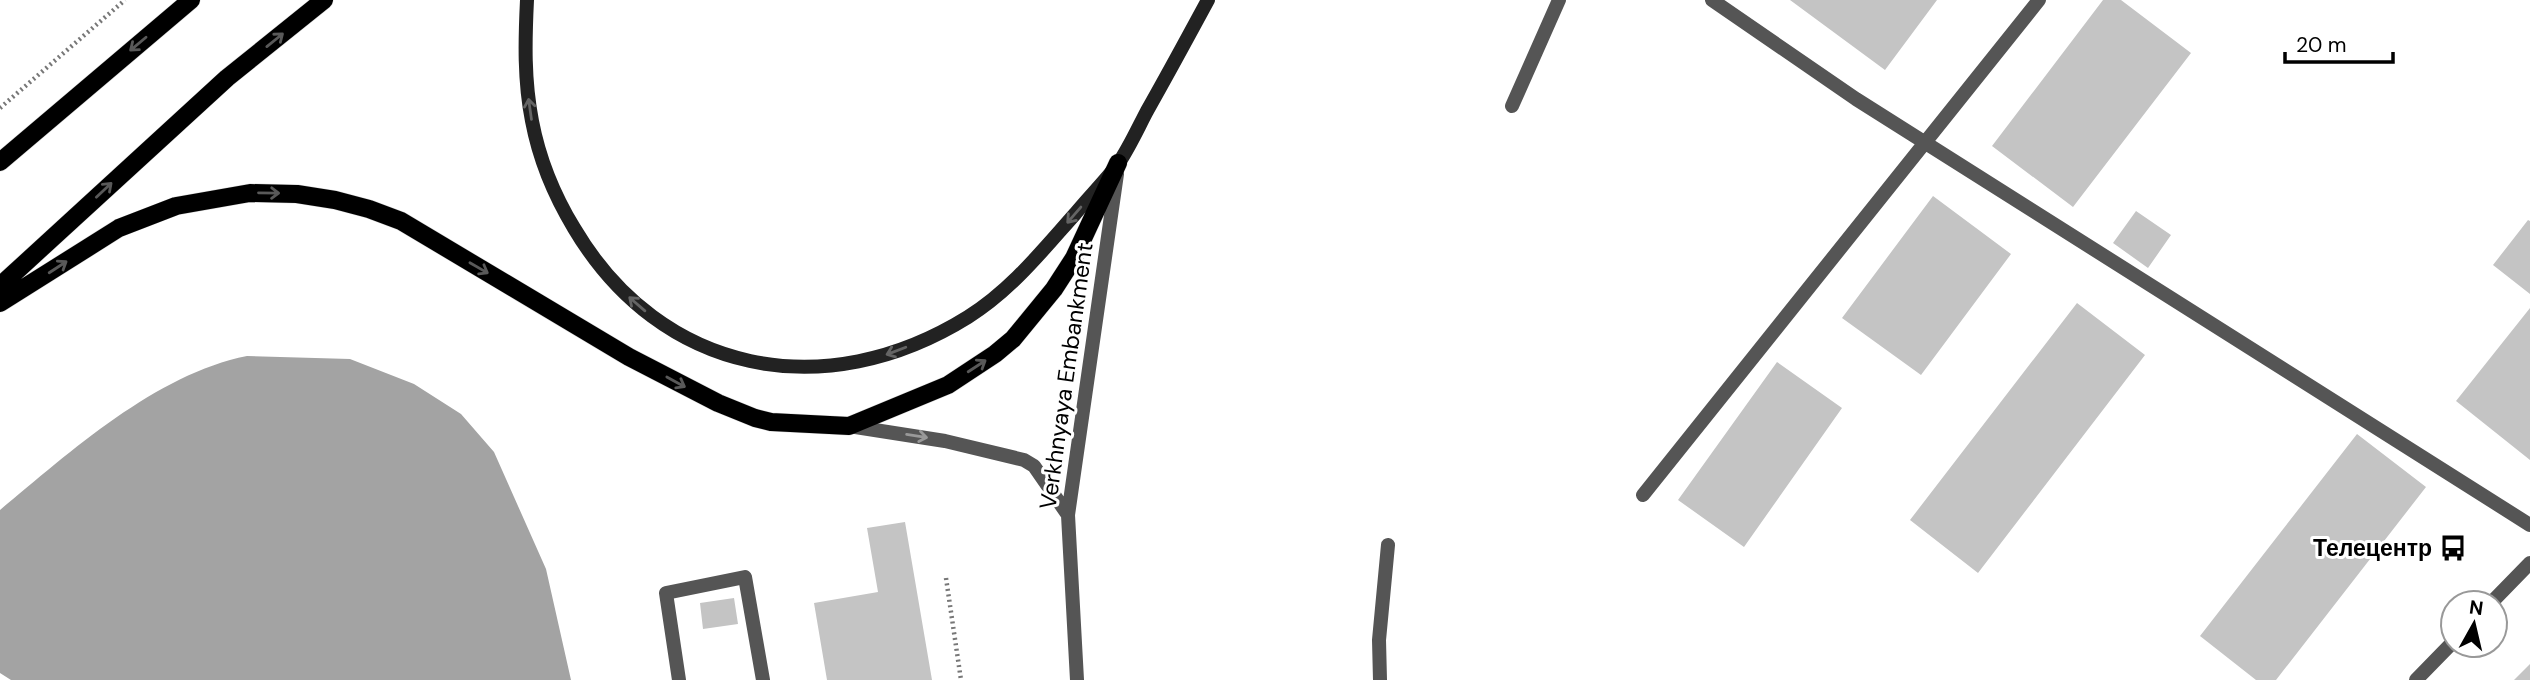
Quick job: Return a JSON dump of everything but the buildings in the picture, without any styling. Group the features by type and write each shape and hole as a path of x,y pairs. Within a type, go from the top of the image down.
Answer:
{"main road":[{"path":"0,162 191,0"},
{"path":"0,286 227,78 324,0"},
{"path":"527,0 524,52 532,121 561,207 602,270 634,303 663,326 695,344 731,357 785,366 829,366 877,358 939,333 970,316 1002,291 1032,262 1118,163"},
{"path":"0,303 118,228 176,206 250,193 297,194 369,209 401,222 629,357 718,403 771,422 849,426 948,385 995,355 1013,339 1054,289 1074,258 1118,163 1209,0"}],"street":[{"path":"1512,106 1559,0"},
{"path":"1712,0 1856,99 2530,525"},
{"path":"1643,495 2039,0"},
{"name":"Verkhnyaya Embankment","path":"1077,680 1068,515 1118,163"},
{"path":"849,426 945,440 1024,460 1034,466 1068,515"},
{"path":"1380,680 1380,640 1388,545"},
{"path":"2505,589 2530,563"},
{"path":"679,680 666,593 745,577 763,680"},
{"path":"2416,680 2439,656"}],"path":[{"path":"0,108 125,0"},
{"path":"946,578 961,680"}],"shaded area":[{"path":"247,356 350,359 414,384 461,414 494,452 546,569 571,680 11,680 0,673 0,510 55,464 147,397 213,365"}],"place":[{"name":"Телецентр","path":"2453,548"}]}
